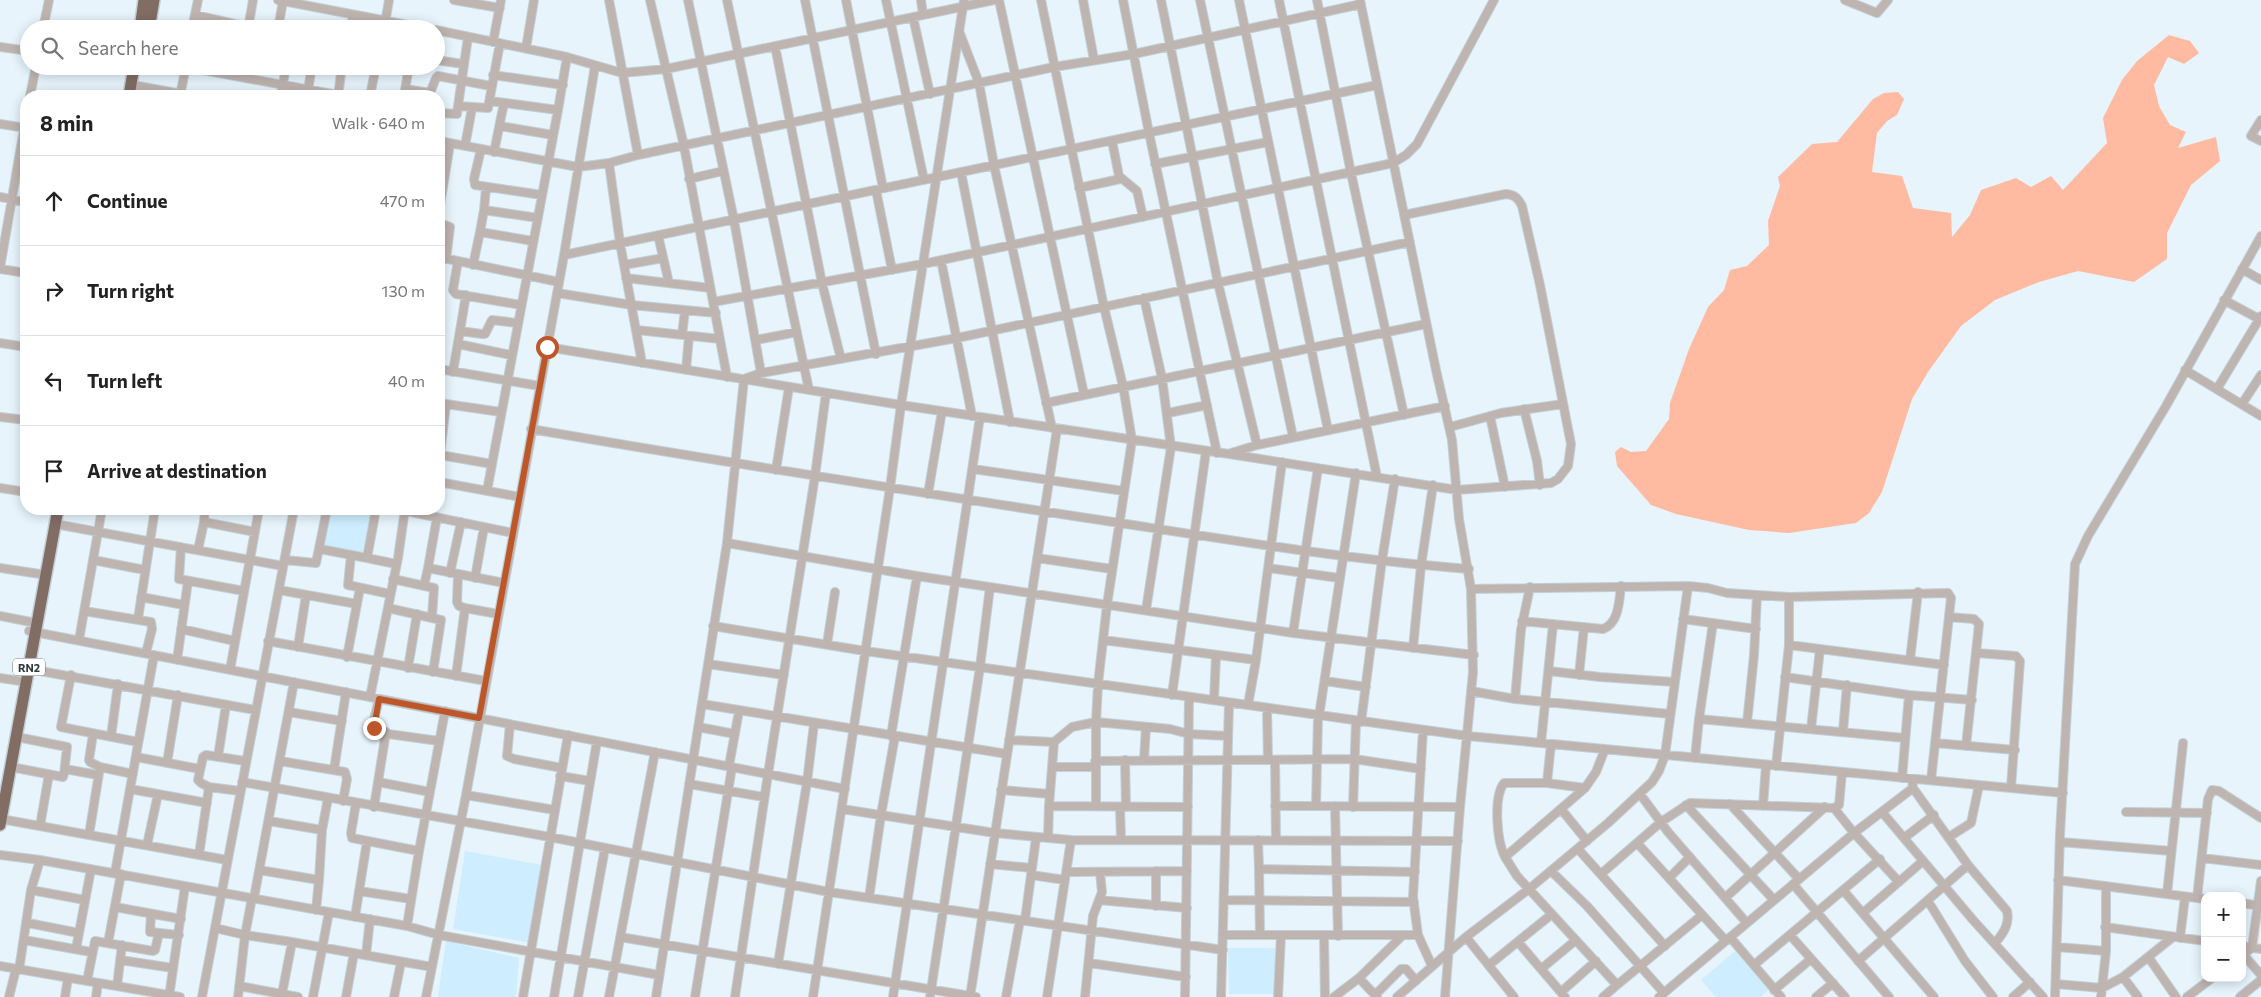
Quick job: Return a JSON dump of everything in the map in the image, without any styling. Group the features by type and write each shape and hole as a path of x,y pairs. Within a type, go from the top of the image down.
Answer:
{"highway":[{"path":"141,20 144,0"},
{"path":"151,20 154,0"},
{"path":"130,90 133,75"},
{"path":"135,75 137,90"},
{"name":"RN2","path":"1,822 29,669 32,628 50,515"},
{"name":"RN2","path":"0,790 20,681 57,515"}],"street":[{"path":"45,20 49,0"},
{"path":"194,20 198,0"},
{"path":"249,20 253,0"},
{"path":"279,20 281,0 386,20 389,0"},
{"path":"454,0 501,4 490,101 486,110 458,106"},
{"path":"526,48 534,0"},
{"path":"609,0 638,155"},
{"path":"650,0 684,146 727,377"},
{"path":"688,0 734,220 761,372"},
{"path":"727,0 809,390"},
{"path":"805,0 876,354"},
{"path":"846,0 867,108 892,270"},
{"path":"886,0 924,180"},
{"path":"921,0 923,14"},
{"path":"946,0 948,9"},
{"path":"445,32 567,57 622,73 666,69 913,17 948,9 963,3 994,0"},
{"path":"999,0 1084,394"},
{"path":"1040,0 1104,307 1123,386 1132,440 1112,569 1098,684 1095,764 1096,806"},
{"path":"1083,0 1094,60"},
{"path":"1123,0 1149,133 1217,453"},
{"path":"1161,0 1188,124 1218,282 1257,445"},
{"path":"1200,0 1274,355 1293,437"},
{"path":"1238,0 1328,430"},
{"path":"1279,0 1377,476"},
{"path":"1318,0 1351,172 1404,415"},
{"path":"713,302 923,264 1393,163 1406,155 1417,144 1494,0"},
{"path":"1845,0 1877,13 1888,0"},
{"path":"445,143 578,167 609,163 638,155 1054,67 1134,54 1283,22 1360,2 1426,324 1450,427 1460,519 1472,589 1474,655 1445,997"},
{"path":"813,997 963,3"},
{"path":"195,15 215,20"},
{"path":"352,20 353,15"},
{"path":"913,17 930,94"},
{"path":"620,937 895,984 930,993 972,997 982,914 1049,480 1054,428 1046,403 994,165 979,84 959,31"},
{"path":"445,114 456,114 468,37"},
{"path":"0,46 20,49"},
{"path":"775,46 822,282 841,359"},
{"path":"487,491 567,57"},
{"path":"445,61 464,64"},
{"path":"426,997 466,795 564,255 595,66"},
{"path":"31,90 34,75"},
{"path":"182,90 185,75"},
{"path":"234,75 308,90 310,75"},
{"path":"283,90 285,75"},
{"path":"339,90 341,75"},
{"path":"371,90 374,75"},
{"path":"405,90 407,75"},
{"path":"493,75 563,84"},
{"path":"431,90 437,77 491,86"},
{"path":"564,255 1377,85"},
{"path":"490,101 558,110"},
{"path":"494,152 504,103"},
{"path":"465,146 472,108"},
{"path":"2261,120 2252,136 2261,142"},
{"path":"0,124 20,127"},
{"path":"500,126 553,135"},
{"path":"1112,141 1120,179 1137,191 1143,217"},
{"path":"1156,164 1268,142"},
{"path":"445,163 450,144"},
{"path":"481,149 475,184 486,188 542,195"},
{"path":"20,158 0,268 20,272"},
{"path":"609,163 620,243 642,363"},
{"path":"689,178 723,172"},
{"path":"961,172 1010,422"},
{"path":"1079,188 1120,179"},
{"path":"473,265 484,210 486,188"},
{"path":"547,347 976,417 1377,476 1457,490 1540,485 1558,479 1568,466 1571,444 1540,285 1519,198 1506,194 1404,215"},
{"path":"0,197 20,201"},
{"path":"484,210 538,218"},
{"path":"445,225 450,227 445,246"},
{"path":"480,232 533,241"},
{"path":"658,235 669,283"},
{"path":"2055,997 2058,880 2074,573 2077,557 2261,236"},
{"path":"744,379 761,372 910,348 1410,242"},
{"path":"624,265 663,258"},
{"path":"445,259 559,282"},
{"path":"893,997 973,469 976,417 941,260"},
{"path":"458,261 453,290 456,294 521,305"},
{"path":"2242,269 2261,280"},
{"path":"626,278 710,288"},
{"path":"557,293 632,305 716,313"},
{"path":"453,372 466,295"},
{"path":"1144,298 1162,378 1171,447 1160,529 1146,610"},
{"path":"2218,389 2260,318 2224,300"},
{"path":"684,310 686,370"},
{"path":"460,331 485,334 492,320 518,323"},
{"path":"1046,403 1426,324"},
{"path":"636,330 720,339"},
{"path":"756,340 797,332"},
{"path":"0,343 20,346"},
{"path":"458,344 511,355"},
{"path":"445,370 506,382 540,386"},
{"path":"2185,370 2261,416"},
{"path":"2242,404 2261,375"},
{"path":"656,997 727,544 744,379"},
{"path":"776,470 789,387"},
{"path":"735,997 826,393"},
{"path":"445,403 501,412"},
{"path":"1450,427 1524,409 1563,404"},
{"path":"1168,413 1207,405"},
{"path":"1230,454 1257,445 1445,406"},
{"path":"1524,409 1537,461 1540,485"},
{"path":"928,494 942,411"},
{"path":"1490,416 1504,487"},
{"path":"0,417 20,419"},
{"path":"531,429 736,464 1044,512 1344,556 1469,570"},
{"path":"1172,695 1206,451"},
{"path":"445,460 492,464"},
{"path":"1248,705 1256,660 1282,462"},
{"path":"1293,633 1318,468"},
{"path":"973,469 1124,491"},
{"path":"1316,806 1319,716 1356,473"},
{"path":"1353,807 1354,759 1395,479"},
{"path":"445,483 520,497"},
{"path":"1413,648 1421,566 1433,485"},
{"path":"0,488 20,491"},
{"path":"79,640 101,515"},
{"path":"138,619 151,515"},
{"path":"198,550 205,515"},
{"path":"230,670 258,515"},
{"path":"202,997 261,676 293,515"},
{"path":"55,524 250,560 316,564 325,515"},
{"path":"367,558 375,515"},
{"path":"370,697 396,564 401,515"},
{"path":"428,515 513,533"},
{"path":"424,586 437,517"},
{"path":"204,522 255,532"},
{"path":"461,522 454,574 457,602 465,608 498,614"},
{"path":"475,578 484,526"},
{"path":"727,544 877,570 1331,639 1474,655"},
{"path":"181,547 178,577 188,581 244,591"},
{"path":"320,549 396,564"},
{"path":"350,555 347,583 360,588 390,594"},
{"path":"1037,558 1112,569"},
{"path":"93,560 145,570"},
{"path":"0,568 40,574"},
{"path":"428,568 504,583"},
{"path":"1268,568 1339,578"},
{"path":"869,898 917,576"},
{"path":"393,579 432,587 434,590 432,617"},
{"path":"178,660 188,581"},
{"path":"1522,621 1603,629 1612,624 1616,616 1621,586"},
{"path":"1472,589 1688,586 1708,588 1727,594 1789,597 1948,592 1951,598 1931,780"},
{"path":"1397,997 1448,951 1578,849 1640,794 1655,778 1665,755 1688,586"},
{"path":"930,993 980,667 990,587"},
{"path":"1515,699 1522,621 1530,587"},
{"path":"347,657 360,588"},
{"path":"279,590 357,604"},
{"path":"827,644 835,592"},
{"path":"1910,660 1918,592"},
{"path":"298,647 306,595"},
{"path":"1747,723 1756,629 1757,595"},
{"path":"141,597 184,605"},
{"path":"1776,766 1789,645 1789,597"},
{"path":"388,608 439,619 441,622 433,672"},
{"path":"456,676 465,608"},
{"path":"84,611 138,619 151,622 152,625 148,689 121,841 115,908 108,942"},
{"path":"408,668 418,614"},
{"path":"0,616 32,628 79,640 845,789"},
{"path":"1949,617 1974,619 1980,629 1966,746"},
{"path":"1683,619 1756,629"},
{"path":"1695,758 1713,623"},
{"path":"1541,743 1553,624"},
{"path":"713,626 1020,674 1468,736 2063,793"},
{"path":"1579,675 1584,627"},
{"path":"181,629 235,641"},
{"path":"1103,640 1256,660"},
{"path":"268,641 377,663 486,681"},
{"path":"1789,645 1944,665"},
{"path":"1811,729 1820,649"},
{"path":"1977,653 2016,656 2020,660 2011,788"},
{"path":"1214,700 1216,656"},
{"path":"708,664 784,675"},
{"path":"29,669 148,689 255,710"},
{"path":"1549,671 1674,682"},
{"path":"58,744 71,676"},
{"path":"1785,677 1909,695 1972,700"},
{"path":"0,678 20,681"},
{"path":"1325,681 1366,687"},
{"path":"238,997 245,935 276,788 294,682"},
{"path":"111,737 118,684"},
{"path":"1843,732 1847,685"},
{"path":"1471,691 1515,699 1670,714"},
{"path":"334,770 346,692"},
{"path":"167,763 178,695"},
{"path":"1902,778 1909,695"},
{"path":"1186,997 1188,734 1190,698"},
{"path":"379,699 373,724 374,732 386,732 438,741"},
{"path":"1221,997 1229,703"},
{"path":"702,704 777,718 1007,754"},
{"path":"218,757 226,705"},
{"path":"1267,709 1276,840"},
{"path":"407,926 438,741 445,711"},
{"path":"695,997 739,711"},
{"path":"289,712 342,721"},
{"path":"1699,719 1905,738"},
{"path":"1009,740 1054,742 1072,727 1096,722 1170,729 1188,734 1228,736"},
{"path":"510,724 507,756 590,781"},
{"path":"778,964 807,782 814,724"},
{"path":"698,727 735,734"},
{"path":"1144,760 1146,727"},
{"path":"61,728 138,742"},
{"path":"1423,730 1414,902 1418,935 1432,966"},
{"path":"374,806 386,732"},
{"path":"93,734 89,760 99,771"},
{"path":"523,997 568,735"},
{"path":"12,767 64,776 68,749 58,744 17,736"},
{"path":"554,997 597,741"},
{"path":"1048,838 1054,742"},
{"path":"1935,743 2015,750"},
{"path":"2167,894 2183,743"},
{"path":"1546,783 1551,744"},
{"path":"1504,857 1585,788 1596,772 1605,749"},
{"path":"609,997 655,752"},
{"path":"240,791 209,787 199,782 200,770 204,756 245,761"},
{"path":"136,757 200,770"},
{"path":"1052,767 1125,760 1354,759 1421,769"},
{"path":"1121,840 1125,760"},
{"path":"280,761 345,772 347,777 343,801"},
{"path":"1763,806 1766,765"},
{"path":"65,769 133,774"},
{"path":"89,835 99,771"},
{"path":"1601,874 1638,844 1661,822 1686,805 1695,802 1830,808 1839,805 1841,800 1842,772"},
{"path":"40,826 49,774"},
{"path":"1912,779 1913,788 1950,837 1968,865 2008,911 2008,920 2004,933 1995,943"},
{"path":"242,782 550,837 830,892 1223,950"},
{"path":"378,782 430,792"},
{"path":"1585,788 1546,783 1508,782 1502,784 1498,815 1498,840 1504,857 1529,889 1618,985"},
{"path":"689,784 764,797"},
{"path":"1950,837 1971,823 1978,785"},
{"path":"199,855 209,787"},
{"path":"1551,871 1587,906 1642,966 1661,995 1854,833 1913,788"},
{"path":"130,789 207,803"},
{"path":"2201,892 2202,858 2210,793 2215,789 2261,818"},
{"path":"1001,790 1050,794"},
{"path":"147,845 158,794"},
{"path":"1640,794 1661,822 1746,922"},
{"path":"466,795 555,810"},
{"path":"316,910 322,830 328,798"},
{"path":"356,803 352,838 419,851"},
{"path":"1730,804 1775,853 1816,912 1890,997"},
{"path":"1686,805 1774,900"},
{"path":"1049,806 1188,807"},
{"path":"1275,806 1460,807"},
{"path":"1335,806 1338,936"},
{"path":"1830,808 1880,859 1899,882"},
{"path":"1725,898 1775,853 1830,808"},
{"path":"842,809 995,833 1071,840 1458,840"},
{"path":"1561,809 1586,841"},
{"path":"1882,812 1944,886 2043,997"},
{"path":"2126,812 2207,813"},
{"path":"1904,838 1934,815"},
{"path":"269,821 322,830"},
{"path":"1,822 40,826 227,860"},
{"path":"1006,997 1036,838"},
{"path":"1047,997 1071,840"},
{"path":"1258,840 1260,935"},
{"path":"355,916 367,841"},
{"path":"2060,842 2171,852"},
{"path":"1638,844 1702,915 1754,965 1780,997"},
{"path":"578,997 605,848"},
{"path":"1578,849 1665,946"},
{"path":"0,855 40,860 355,916 407,926 439,935 659,975"},
{"path":"1669,878 1690,857"},
{"path":"2202,858 2261,865"},
{"path":"1754,965 1880,859"},
{"path":"11,997 28,923 31,890 40,860"},
{"path":"1864,912 1924,861"},
{"path":"990,864 1065,876 1100,872 1187,871"},
{"path":"1858,961 1968,865"},
{"path":"76,949 90,869"},
{"path":"1259,869 1415,872"},
{"path":"259,870 318,880"},
{"path":"1156,871 1156,906"},
{"path":"1085,997 1094,910 1102,892 1100,872"},
{"path":"2058,880 2201,899"},
{"path":"2252,948 2261,882"},
{"path":"169,996 186,886"},
{"path":"2101,997 2106,951 2106,886"},
{"path":"31,890 85,900"},
{"path":"1843,890 1864,912 1934,997"},
{"path":"359,891 411,899"},
{"path":"2056,984 2102,988 2123,977 2177,937 2185,896"},
{"path":"1099,900 1187,908"},
{"path":"1224,900 1414,902"},
{"path":"1928,900 1965,961 1994,997"},
{"path":"2246,903 2259,905"},
{"path":"115,908 181,919"},
{"path":"313,997 329,912"},
{"path":"151,914 149,931 179,935"},
{"path":"1489,965 1552,914"},
{"path":"1603,997 1702,915"},
{"path":"366,955 370,919"},
{"path":"28,923 79,933"},
{"path":"2106,927 2201,940"},
{"path":"215,928 432,968"},
{"path":"88,981 91,952 95,942 108,942 154,951 159,933"},
{"path":"1790,934 1845,997"},
{"path":"1223,935 1418,935"},
{"path":"1278,997 1281,935"},
{"path":"1334,997 1358,978 1403,935"},
{"path":"1324,936 1325,997"},
{"path":"1466,937 1514,997"},
{"path":"24,940 91,952"},
{"path":"1541,969 1576,940"},
{"path":"282,994 292,942"},
{"path":"1518,942 1563,994 1596,961"},
{"path":"117,986 122,945"},
{"path":"2056,947 2106,951"},
{"path":"2246,951 2252,948 2261,949"},
{"path":"346,997 354,953"},
{"path":"2246,956 2261,974"},
{"path":"2149,958 2176,997"},
{"path":"1774,990 1812,959"},
{"path":"120,960 173,968"},
{"path":"394,997 401,962"},
{"path":"1089,963 1186,976"},
{"path":"0,966 180,997"},
{"path":"1358,978 1376,996 1401,969 1406,969 1416,981"},
{"path":"2123,977 2138,997"},
{"path":"65,997 68,978"},
{"path":"2240,997 2261,980"},
{"path":"2014,997 2030,982"},
{"path":"2187,997 2207,982"},
{"path":"96,997 98,983"},
{"path":"1816,997 1832,983"},
{"path":"239,986 298,997"}],"shaded area":[{"path":"2169,35 2190,41 2199,53 2184,64 2168,57 2154,85 2159,106 2170,125 2186,132 2178,148 2216,137 2220,161 2191,185 2167,233 2167,259 2134,282 2078,271 2039,282 1995,300 1961,326 1928,372 1912,399 1882,492 1869,513 1856,523 1789,533 1749,530 1676,514 1651,505 1617,466 1615,452 1621,447 1631,452 1646,451 1669,419 1670,403 1689,349 1708,307 1724,290 1730,270 1747,266 1769,245 1768,221 1780,186 1778,177 1812,144 1837,142 1873,99 1884,93 1898,92 1904,99 1897,115 1887,121 1877,133 1872,172 1902,176 1913,208 1951,213 1952,237 1970,215 1981,190 2016,178 2031,187 2051,176 2063,190 2107,143 2103,118 2122,80 2137,61"},
{"path":"328,515 375,515 366,556 321,547"},
{"path":"465,851 542,865 531,943 453,929"},
{"path":"446,941 519,958 516,997 438,997"},
{"path":"1228,948 1275,948 1276,994 1229,994"},
{"path":"1735,951 1769,990 1760,997 1716,997 1701,980"}],"route":[{"path":"374,728 373,724 379,699 479,718 547,347"}]}
